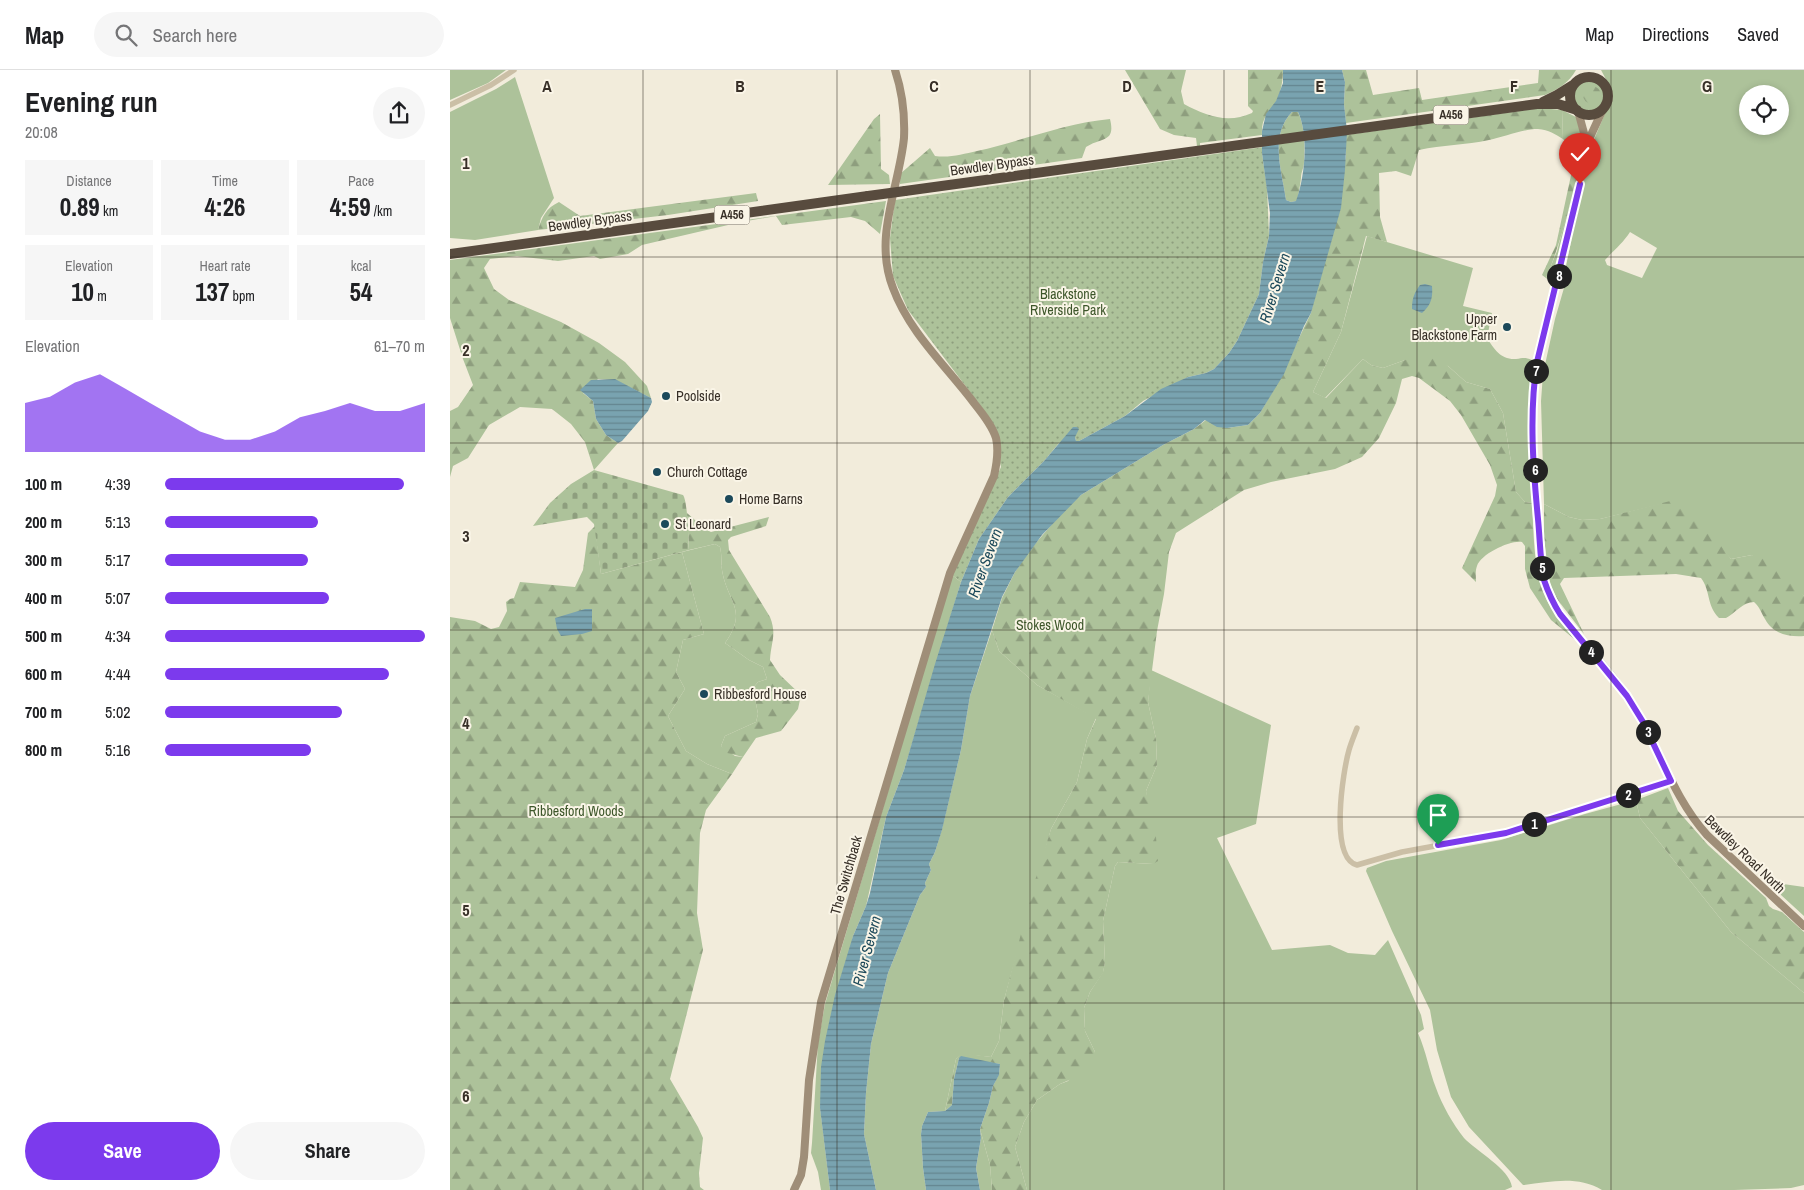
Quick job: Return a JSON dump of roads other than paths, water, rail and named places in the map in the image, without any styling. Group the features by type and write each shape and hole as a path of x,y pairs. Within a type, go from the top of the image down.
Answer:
{"highway":[{"path":"1577,111 1571,102 1570,96 1581,70"},
{"path":"1598,70 1609,93 1603,109"},
{"name":"A456","path":"1574,84 1588,77 1599,79 1604,83"},
{"name":"Bewdley Bypass","path":"1537,104 1557,95 1574,84"},
{"name":"Bewdley Bypass","path":"450,254 1537,104 1558,104 1577,111"},
{"name":"A456","path":"1577,111 1586,115 1592,115 1603,109"}],"main road":[{"name":"The Switchback","path":"794,1190 804,1157 809,1080 821,1002 950,573 994,476 998,453 996,437 992,428 913,326 892,286 887,263 885,238 892,194 902,152 904,117 895,70"},
{"path":"1585,148 1603,109"},
{"path":"1577,111 1583,124 1585,148"},
{"name":"Bewdley Road North","path":"1585,148 1580,184 1537,362 1534,387 1533,421 1536,498 1544,578 1552,601 1560,614 1627,696 1643,722 1671,781 1692,819 1804,926"}],"street":[{"path":"450,105 486,88 514,70"},
{"path":"1357,728 1349,751 1345,771 1340,824 1341,841 1344,850 1350,862 1357,865 1402,852 1506,833 1671,781"}],"water":[{"name":"River Severn","path":"1283,70 1342,70 1345,82 1344,104 1347,131 1341,208 1311,313 1284,374 1260,413 1248,425 1227,428 1217,427 1205,420 1194,429 1163,445 1081,495 1042,535 1015,572 1002,597 970,696 961,750 942,830 929,864 931,870 925,883 926,887 920,895 888,973 871,1044 864,1134 876,1190 830,1190 820,1108 821,1067 825,1041 835,995 853,936 870,893 886,817 904,770 961,582 979,539 1008,497 1044,461 1073,427 1079,429 1075,437 1076,441 1079,441 1125,416 1161,389 1188,377 1214,369 1237,341 1259,294 1269,236 1270,213 1262,153 1262,131 1266,114 1276,101 1283,83","holes":["1292,112 1298,112 1304,132 1305,144 1302,180 1296,201 1291,202 1286,200 1280,166 1279,143 1285,121"]},
{"path":"1420,285 1432,286 1432,294 1428,307 1422,313 1412,309 1412,302"},
{"path":"615,379 651,398 652,402 648,411 622,441 618,443 606,435 596,419 593,401 580,390 591,380"},
{"path":"585,609 592,609 592,631 561,636 557,629 555,618"},
{"path":"961,1056 1000,1064 999,1075 993,1086 980,1129 981,1138 976,1168 980,1190 926,1190 923,1168 922,1126 928,1112 945,1111 952,1105 954,1079"}],"place":[{"name":"Upper Blackstone Farm","path":"1507,327"},
{"name":"Poolside","path":"666,396"},
{"name":"Church Cottage","path":"657,472"},
{"name":"Home Barns","path":"729,499"},
{"name":"St Leonard","path":"665,524"},
{"name":"Ribbesford House","path":"704,694"}],"park label":[{"name":"Blackstone Riverside Park","path":"1068,302"},
{"name":"Stokes Wood","path":"1050,625"},
{"name":"Ribbesford Woods","path":"576,811"}]}
